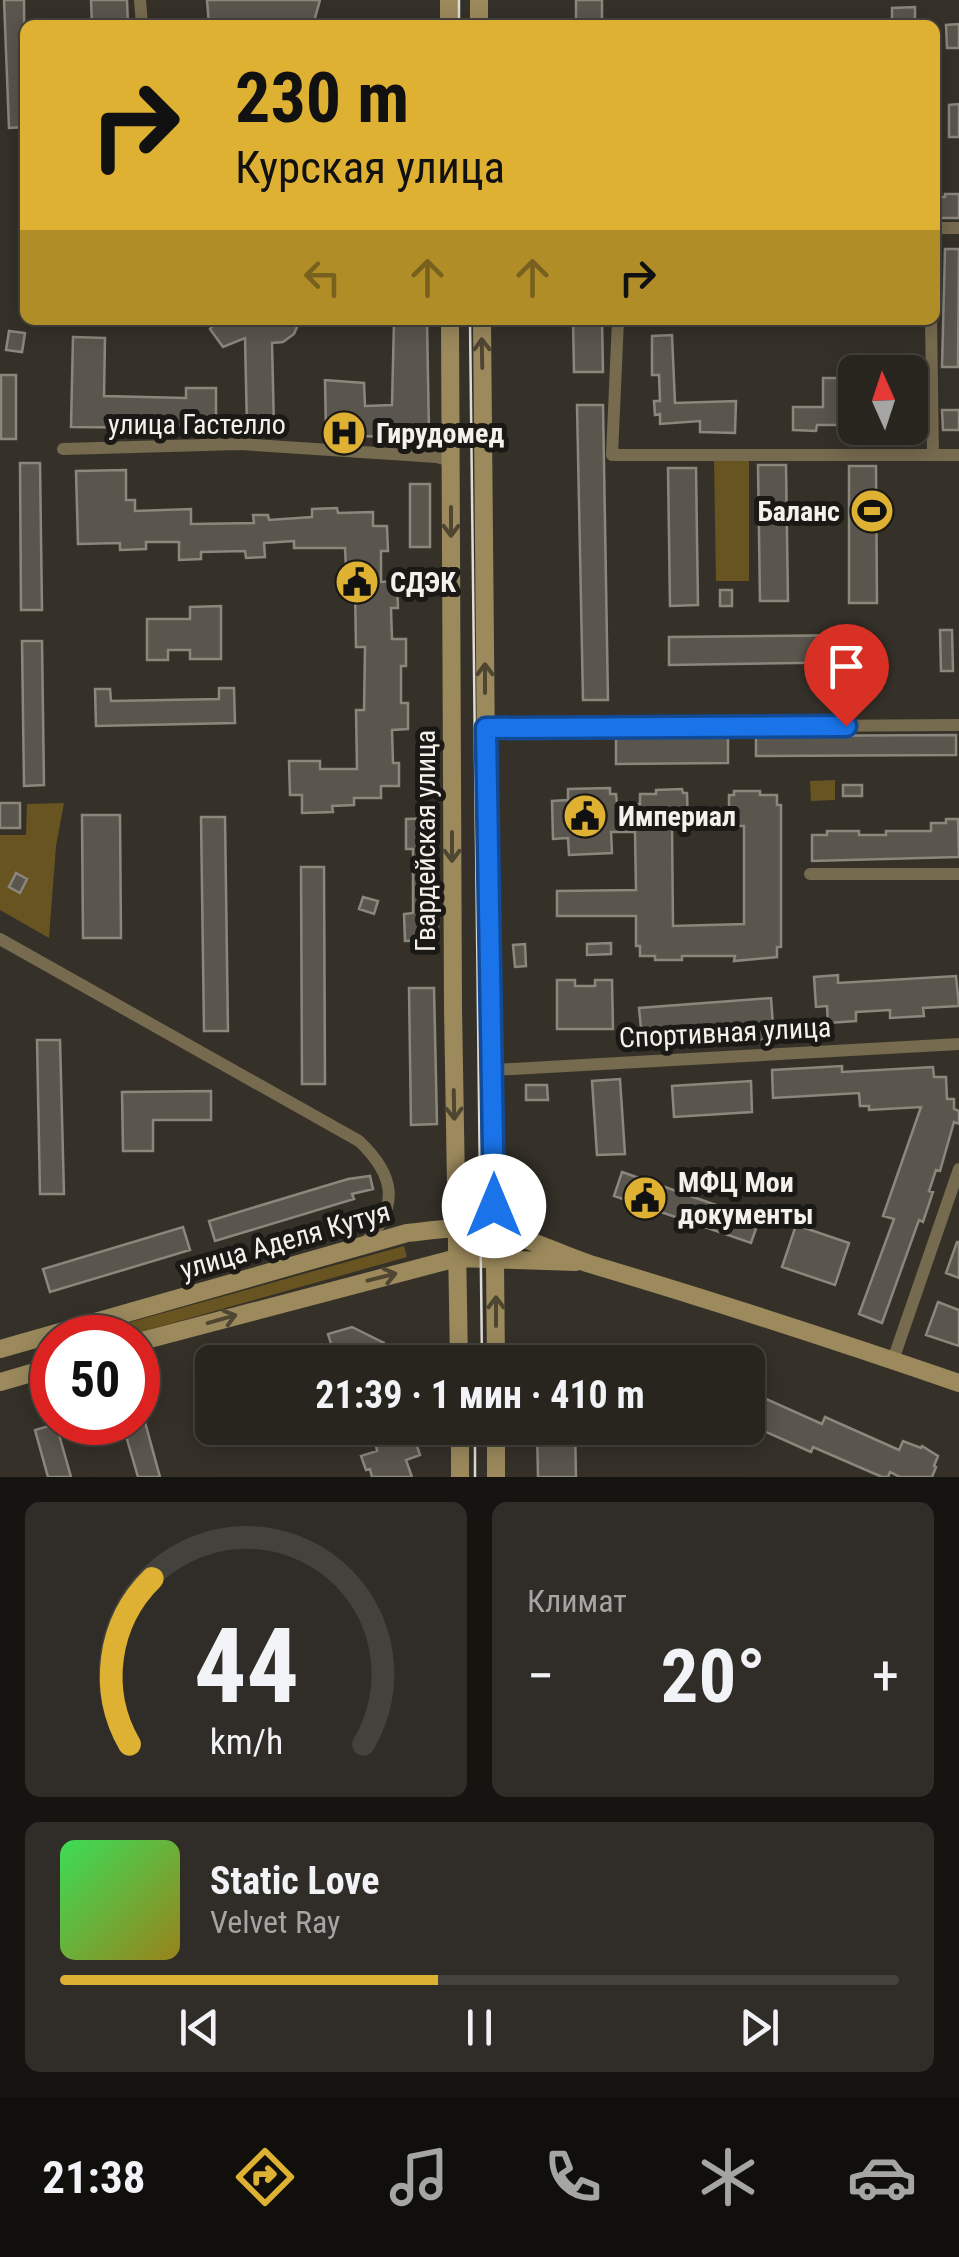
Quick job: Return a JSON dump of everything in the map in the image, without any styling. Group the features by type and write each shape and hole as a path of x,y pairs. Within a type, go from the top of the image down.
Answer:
{"main road":[{"name":"Гвардейская улица","path":"450,325 459,1345"},
{"path":"482,325 496,1345"},
{"name":"улица Аделя Кутуя","path":"0,1349 407,1233 456,1228 494,1230 540,1243 586,1262 959,1383"},
{"name":"улица Аделя Кутуя","path":"160,1336 457,1258 586,1262"},
{"path":"24,1343 30,1362"},
{"path":"0,1382 30,1373"},
{"path":"460,1445 460,1477"},
{"path":"496,1445 496,1477"}],"street":[{"path":"618,325 612,455 959,455"},
{"path":"931,325 933,455"},
{"name":"улица Гастелло","path":"63,449 240,444 451,461"},
{"path":"486,728 959,725"},
{"path":"810,874 959,874"},
{"path":"0,939 359,1141 381,1161 389,1185 385,1214 363,1245"},
{"name":"Спортивная улица","path":"494,1070 959,1044"},
{"path":"893,1360 959,1169"}],"shaded area":[{"path":"749,459 749,581 716,581 714,460"},
{"path":"835,780 835,800 811,801 810,781"},
{"path":"64,803 56,846 49,938 0,910 0,835 26,835 27,804"},
{"path":"404,1246 407,1257 160,1327 160,1315 156,1315"}],"building":[{"path":"4,0 24,0 24,20 20,20 20,127 9,128"},
{"path":"91,0 127,0 128,20 92,20"},
{"path":"207,0 320,0 314,20 209,20"},
{"path":"576,0 602,0 602,20 576,20"},
{"path":"915,7 915,20 892,20 892,8"},
{"path":"959,24 959,48 947,48 946,25"},
{"path":"959,104 959,137 949,137 949,105"},
{"path":"959,194 959,218 940,218 940,197"},
{"path":"945,249 959,249 958,367 942,367"},
{"path":"214,325 298,325 294,334 283,342 272,343 274,428 247,428 245,338 223,347 210,329"},
{"path":"394,325 427,325 429,433 425,438 326,435 325,380 364,383 365,406 392,405"},
{"path":"573,325 602,325 603,372 574,372"},
{"path":"9,331 25,333 22,352 6,350"},
{"path":"672,335 675,403 736,401 735,433 700,432 700,421 660,424 660,414 655,415 654,401 660,401 659,375 652,375 652,336"},
{"path":"73,337 105,338 104,396 186,398 186,388 216,388 216,424 173,428 71,427"},
{"path":"1,375 16,375 16,439 1,439"},
{"path":"823,378 838,378 838,425 817,425 816,431 793,430 793,407 823,407"},
{"path":"577,405 603,405 608,700 583,700"},
{"path":"942,410 959,410 959,430 943,430"},
{"path":"20,463 40,463 42,610 21,610"},
{"path":"758,465 786,465 788,601 760,601"},
{"path":"849,466 876,466 877,603 849,603"},
{"path":"668,468 696,468 698,605 670,606"},
{"path":"126,470 126,500 135,500 135,511 191,509 191,524 254,523 253,515 268,515 269,520 312,517 312,509 337,508 338,513 373,512 373,526 387,526 388,551 381,551 381,582 397,581 398,608 391,608 392,639 406,639 401,703 408,703 408,729 392,730 393,763 399,763 399,786 381,786 381,798 354,798 354,805 332,806 333,812 302,813 302,795 290,795 289,761 320,761 320,769 357,769 356,710 364,710 365,647 356,647 355,589 347,589 345,548 294,548 294,541 264,543 265,557 246,558 245,551 201,552 201,559 179,560 179,542 146,542 146,549 120,550 120,543 78,544 76,471"},
{"path":"410,484 430,484 430,547 410,547"},
{"path":"720,590 732,590 732,606 720,606"},
{"path":"221,606 221,659 190,659 190,650 168,650 168,660 147,660 147,619 190,619 190,607"},
{"path":"940,630 952,630 953,671 941,671"},
{"path":"866,635 866,662 669,665 669,637"},
{"path":"22,641 42,641 44,785 24,786"},
{"path":"219,688 234,688 235,723 96,726 95,689 110,689 111,701 219,699"},
{"path":"956,735 956,755 756,756 756,736"},
{"path":"728,736 728,763 616,764 616,737"},
{"path":"843,785 862,785 862,796 843,796"},
{"path":"610,788 610,794 616,794 617,804 640,804 640,794 656,794 656,790 682,789 687,793 688,825 672,825 673,926 744,924 744,826 729,826 729,795 734,795 734,791 760,791 760,795 777,795 777,805 781,805 781,947 777,947 777,957 734,961 735,956 682,956 682,960 655,960 655,956 640,956 636,916 557,916 557,891 636,890 635,832 611,832 612,853 569,855 568,838 553,839 552,801 568,800 568,789"},
{"path":"0,803 20,803 20,828 0,828"},
{"path":"82,815 120,815 121,938 83,938"},
{"path":"201,817 225,817 228,1031 204,1031"},
{"path":"437,818 438,940 405,941 404,914 413,913 413,849 406,849 406,819"},
{"path":"946,819 958,819 959,857 812,861 812,835 827,835 827,831 886,835 886,831 931,831 931,823 946,823"},
{"path":"301,867 324,867 325,1084 302,1084"},
{"path":"16,873 27,879 20,893 9,887"},
{"path":"363,897 378,901 374,914 359,909"},
{"path":"611,943 611,954 587,955 587,944"},
{"path":"525,944 526,966 515,967 513,945"},
{"path":"838,975 838,983 956,976 959,1006 923,1008 924,1016 890,1018 890,1010 856,1012 856,1021 828,1023 827,1006 816,1007 814,977"},
{"path":"557,980 575,980 575,986 595,986 595,980 612,980 613,1029 557,1029"},
{"path":"409,988 434,988 437,1124 411,1125"},
{"path":"771,998 774,1039 643,1049 639,1008"},
{"path":"37,1040 60,1040 64,1194 40,1194"},
{"path":"842,1066 842,1072 933,1067 934,1077 946,1077 947,1099 954,1099 954,1109 959,1111 959,1124 954,1122 940,1171 936,1170 929,1191 933,1192 923,1222 919,1220 882,1323 859,1314 894,1219 883,1216 921,1107 869,1110 869,1106 860,1106 859,1093 773,1098 772,1070"},
{"path":"620,1079 625,1154 597,1155 592,1081"},
{"path":"751,1081 752,1112 674,1117 672,1086"},
{"path":"526,1085 547,1085 548,1100 526,1100"},
{"path":"211,1091 211,1120 153,1120 153,1151 123,1151 122,1092"},
{"path":"622,1172 759,1220 751,1243 614,1196"},
{"path":"370,1176 373,1189 352,1194 354,1199 215,1241 209,1221 348,1179"},
{"path":"796,1225 849,1243 835,1285 782,1267"},
{"path":"183,1227 190,1250 50,1292 43,1269"},
{"path":"959,1242 959,1278 946,1273"},
{"path":"938,1302 959,1310 959,1346 926,1335"},
{"path":"352,1327 385,1345 331,1345 328,1334"},
{"path":"765,1399 822,1424 825,1417 899,1450 903,1441 938,1456 932,1477 900,1477 890,1472 888,1477 882,1477 813,1447 811,1452 765,1432"},
{"path":"39,1445 62,1445 71,1477 48,1477"},
{"path":"129,1445 151,1445 160,1477 138,1477"},
{"path":"376,1445 417,1445 420,1455 406,1460 412,1477 372,1477 361,1456 377,1451"},
{"path":"537,1445 575,1445 576,1477 538,1477"}],"tram line":[{"path":"459,0 459,20"},
{"path":"470,325 482,1345"},
{"path":"475,1445 475,1477"}],"place":[{"name":"Гирудомед","path":"344,433"},
{"name":"Баланс","path":"872,511"},
{"name":"СДЭК","path":"357,582"},
{"name":"Империал","path":"585,816"},
{"name":"МФЦ Мои документы","path":"645,1198"}],"route":[{"path":"494,1206 486,728 846,726"}]}
